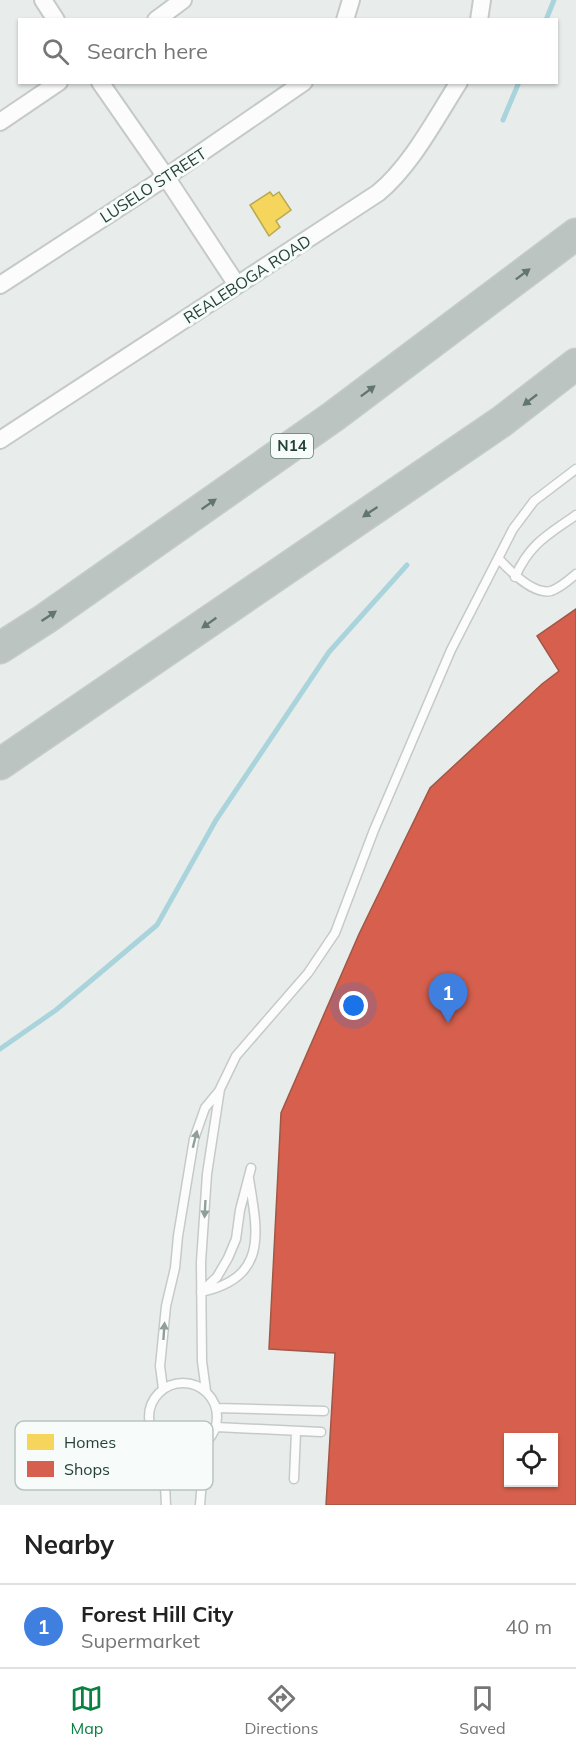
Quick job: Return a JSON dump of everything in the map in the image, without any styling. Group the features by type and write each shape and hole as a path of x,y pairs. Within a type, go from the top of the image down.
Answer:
{"highway":[{"name":"N14","path":"0,648 334,416 576,234"},
{"path":"0,764 501,422 576,364"},
{"path":"0,779 107,693"}],"street":[{"path":"43,0 55,18"},
{"path":"159,18 183,0"},
{"path":"346,18 351,0"},
{"path":"479,18 482,0"},
{"path":"0,122 56,84"},
{"path":"101,84 237,285"},
{"name":"LUSELO STREET","path":"0,285 166,177 301,84"},
{"name":"REALEBOGA ROAD","path":"0,440 386,186 405,164 458,84"}],"lane":[{"path":"163,1389 160,1366 166,1306 175,1268 194,1139 205,1108 220,1089 236,1056 308,973 335,933 374,830 452,650 513,530 524,513 545,491 576,469"},
{"path":"515,577 523,559 535,545 576,515"},
{"path":"499,559 515,577 546,591 556,589 576,574"},
{"path":"319,971 322,952"},
{"path":"206,1391 202,1361 201,1262 207,1174 220,1089"},
{"path":"201,1292 217,1277 236,1239 240,1210 251,1168"},
{"path":"201,1292 213,1289 243,1273 253,1255 255,1214 249,1179"},
{"path":"149,1421 152,1404 163,1389 177,1383 185,1383 200,1387 213,1399 217,1408 216,1427 213,1434"},
{"path":"217,1408 324,1411"},
{"path":"216,1427 321,1432"},
{"path":"294,1479 296,1432"},
{"path":"165,1490 166,1505"},
{"path":"200,1505 201,1490"}],"building: Homes":[{"path":"270,192 273,196 279,192 291,210 276,221 280,227 269,236 250,205"}],"building: Shops":[{"path":"576,609 576,1505 326,1505 335,1353 269,1349 281,1113 359,934 430,788 559,671 537,636"}],"waterway":[{"path":"547,18 554,0"},
{"path":"503,120 518,84"},
{"path":"0,1049 56,1010 157,925 216,820 329,652 407,565"}],"place":[{"name":"Forest Hill City","path":"448,1023"}]}
